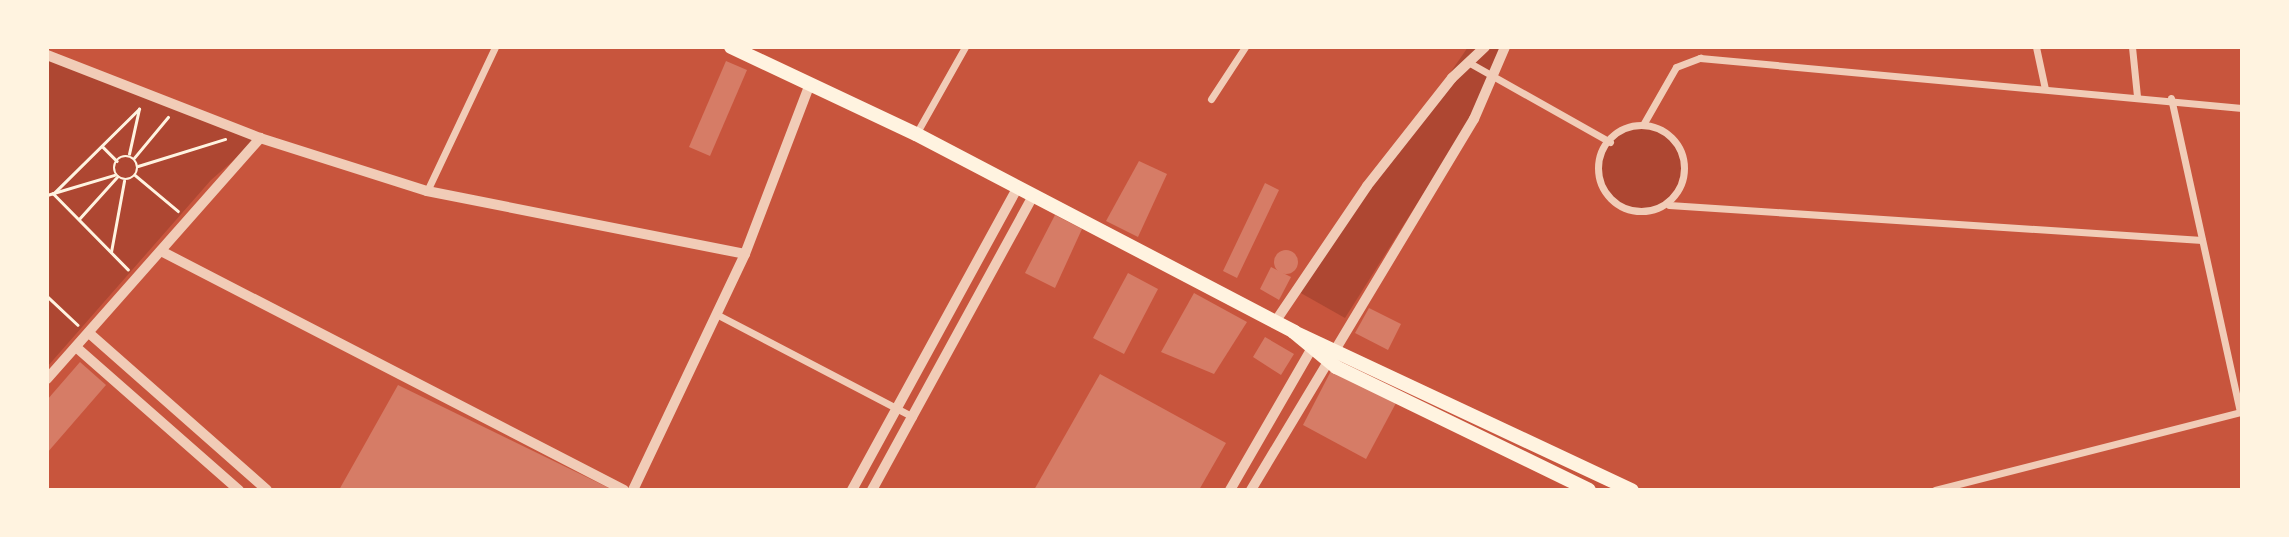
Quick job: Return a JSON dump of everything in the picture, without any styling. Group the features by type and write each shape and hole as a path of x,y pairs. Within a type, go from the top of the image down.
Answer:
{"main road":[{"path":"731,47 916,134 1294,332 1335,345 1632,490"},
{"path":"1294,332 1310,351 1326,360 1589,490"},
{"path":"1478,435 1486,421"}],"street":[{"path":"427,191 495,47"},
{"path":"916,134 965,47"},
{"path":"1210,99 1245,47"},
{"path":"1275,322 1367,186 1468,62 1485,47"},
{"path":"1251,490 1493,79 1505,47"},
{"path":"2036,47 2045,89"},
{"path":"2132,47 2137,96"},
{"path":"47,55 257,142 427,191 745,254"},
{"path":"1644,123 1676,67 1700,58 2171,98 2242,108"},
{"path":"1468,62 1493,79 1609,142"},
{"path":"634,490 745,254 810,83"},
{"path":"1935,490 2241,412 2171,98"},
{"path":"1669,205 1680,181 1678,146 1658,126 1644,123 1618,130 1609,142 1601,168 1603,194 1638,211 1669,205 2202,240"},
{"path":"47,379 257,142"},
{"path":"856,488 1018,187"},
{"path":"872,490 1034,194"},
{"path":"989,240 1003,249"},
{"path":"161,251 624,490"},
{"path":"718,315 913,417"},
{"path":"89,333 267,490"},
{"path":"1230,490 1318,338"},
{"path":"76,347 239,490"},
{"path":"172,431 185,417"}],"path":[{"path":"134,158 177,107"},
{"path":"53,194 139,109 128,155 117,161"},
{"path":"138,166 230,138 257,142"},
{"path":"79,219 116,176 117,161 102,146"},
{"path":"124,181 135,176 138,166 134,158 128,155"},
{"path":"47,195 116,176 124,181"},
{"path":"135,176 190,219"},
{"path":"111,252 124,181"},
{"path":"53,194 136,279"},
{"path":"47,296 89,333"}],"shaded area":[{"path":"1468,47 1505,47 1488,91 1345,318 1299,292"},
{"path":"47,59 258,139 211,180 47,367"},
{"path":"1640,127 1656,130 1669,139 1678,152 1681,168 1678,184 1669,197 1656,206 1640,209 1624,206 1611,197 1602,184 1599,168 1602,152 1611,139 1624,130"}],"building":[{"path":"726,61 747,70 710,156 689,147"},
{"path":"1139,161 1167,174 1138,237 1106,221"},
{"path":"1265,183 1279,190 1237,278 1223,271"},
{"path":"1055,215 1082,229 1055,288 1025,273"},
{"path":"1286,250 1295,253 1298,262 1295,271 1286,274 1277,271 1274,262 1277,253"},
{"path":"1271,267 1291,277 1279,300 1260,289"},
{"path":"1128,273 1158,289 1124,354 1093,338"},
{"path":"1194,293 1247,322 1214,374 1161,352"},
{"path":"1369,308 1401,324 1388,350 1355,333"},
{"path":"1265,337 1294,354 1281,375 1253,357"},
{"path":"80,362 106,385 47,453 47,400"},
{"path":"1332,369 1396,403 1366,459 1303,425"},
{"path":"1100,374 1226,443 1199,490 1034,490"},
{"path":"398,385 613,490 339,490"}]}
